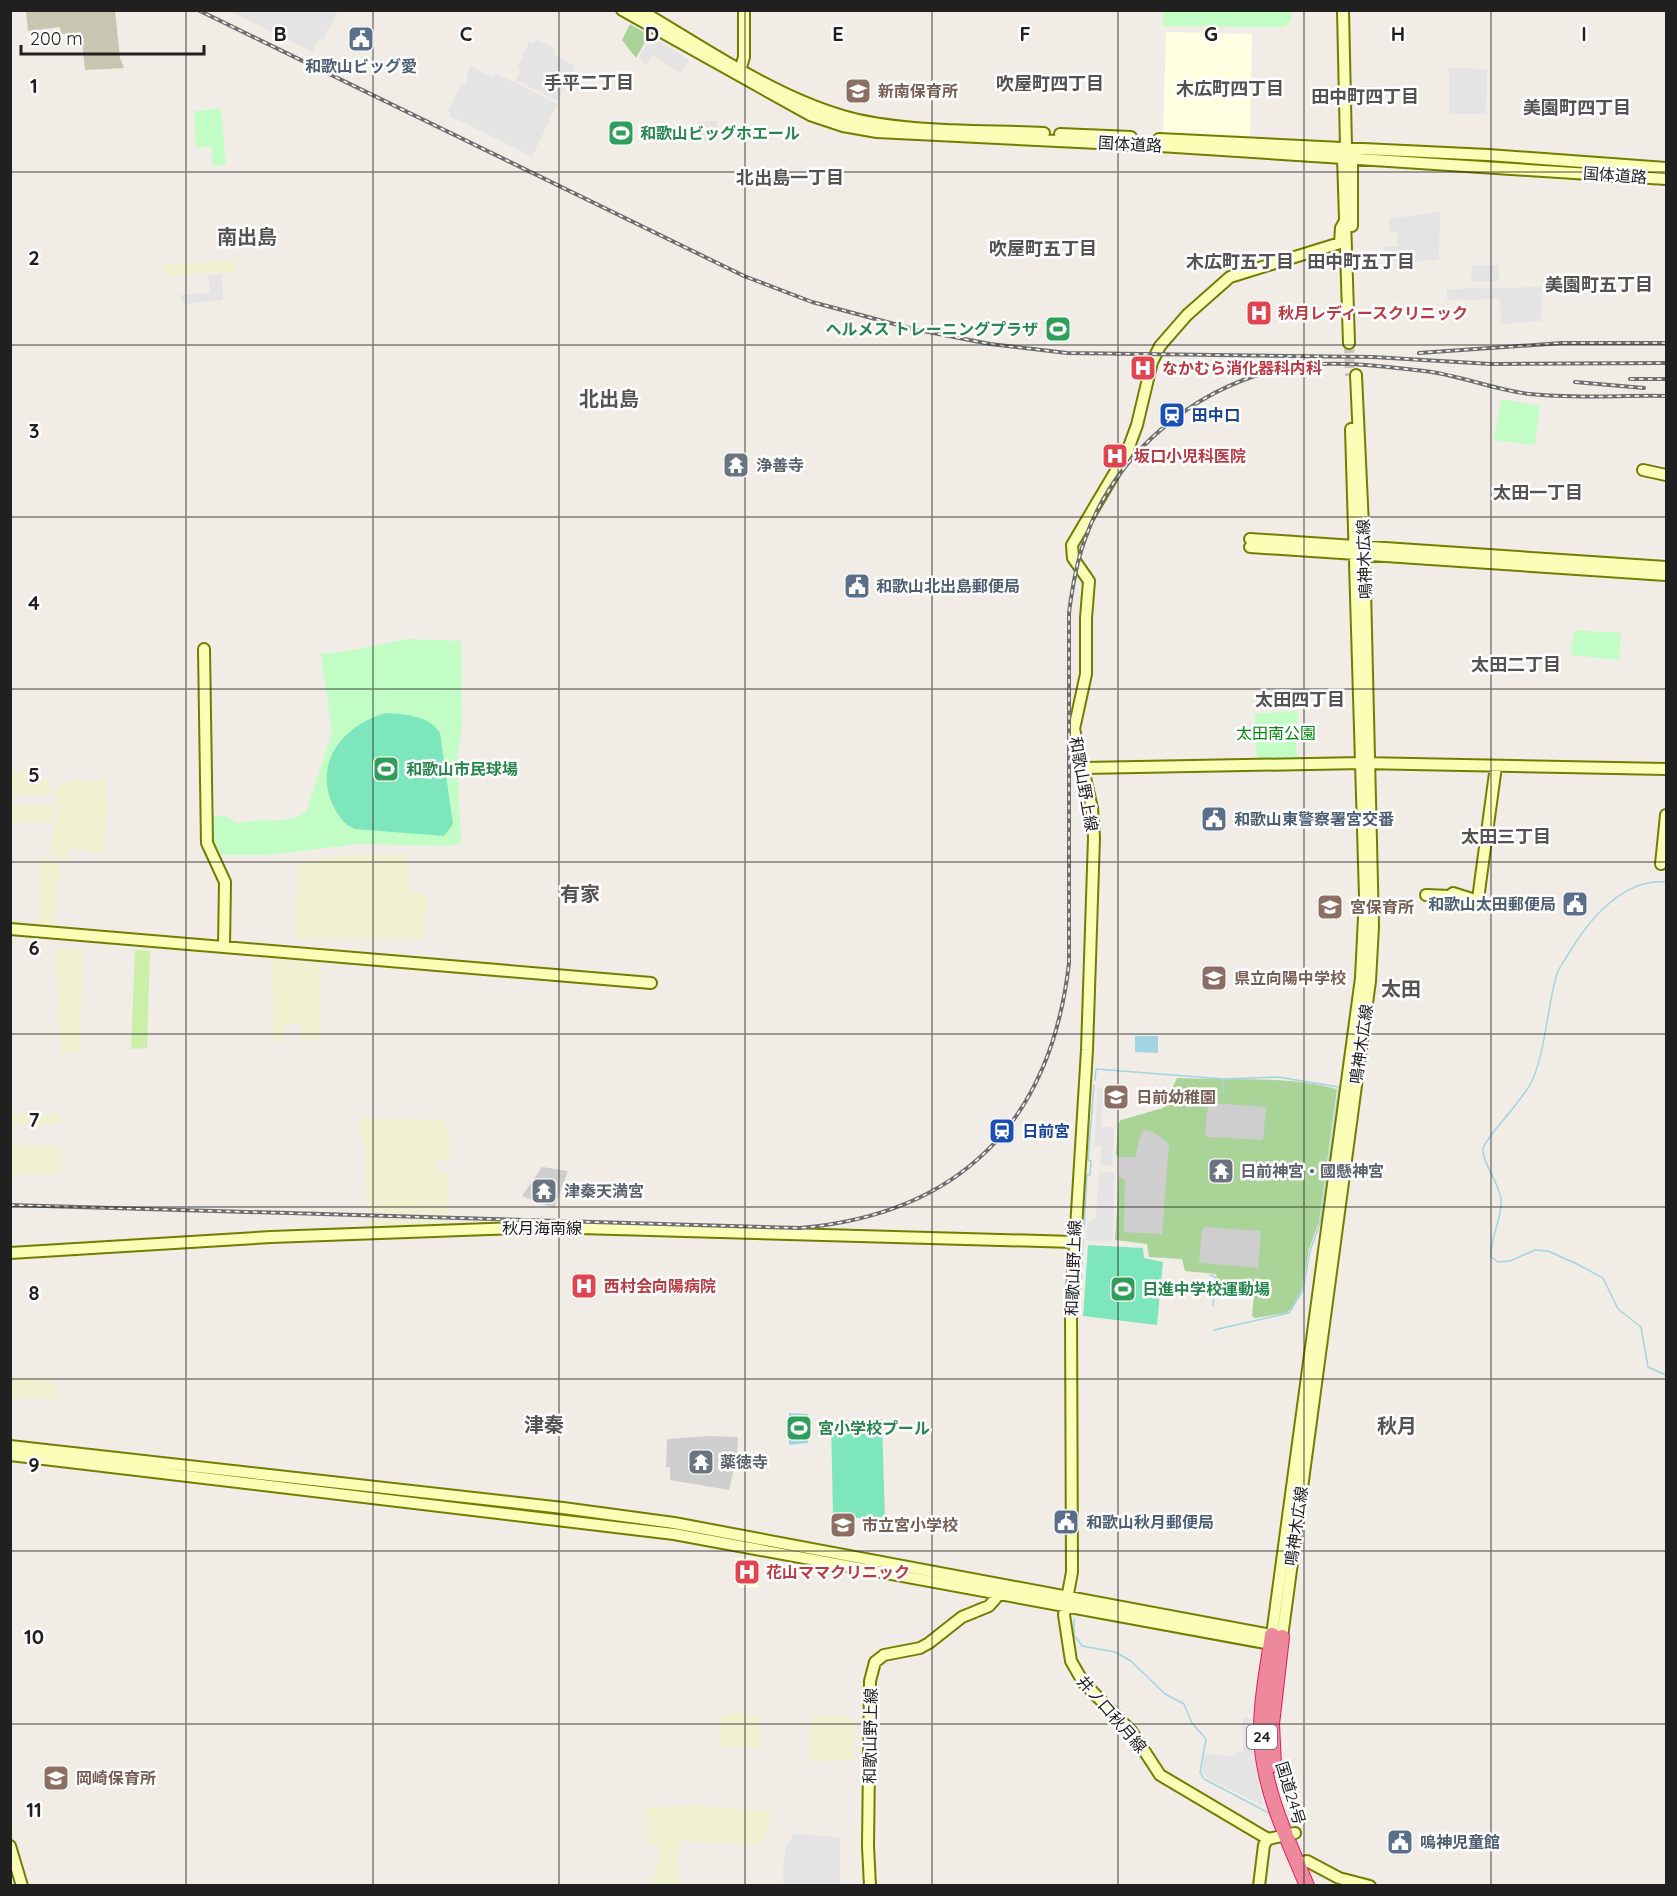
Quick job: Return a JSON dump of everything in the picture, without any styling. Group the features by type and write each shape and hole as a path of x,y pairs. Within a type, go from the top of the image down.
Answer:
{"highway":[{"name":"国道24号","path":"1276,1641 1263,1705 1262,1749 1268,1782 1303,1863 1317,1886"},
{"name":"国道24号","path":"1303,1863 1307,1886"}],"street":[{"name":"国体道路","path":"622,10 739,73 812,106 876,123 1347,154 1666,179"},
{"name":"国体道路","path":"640,10 739,73"},
{"path":"739,73 744,57 744,10"},
{"name":"和歌山野上線","path":"1068,1601 1073,1521 1071,1310 1088,1050 1094,878 1093,818 1074,729 1086,674 1086,618 1089,581 1073,558 1072,545 1127,452 1137,425 1152,362 1160,346 1187,315 1230,278 1340,243 1341,228 1349,222 1343,10"},
{"name":"国体道路","path":"1347,154 1666,168"},
{"path":"1349,222 1352,342"},
{"name":"鳴神木広線","path":"1276,1641 1361,978 1365,896 1366,763 1353,375"},
{"path":"1643,470 1666,475"},
{"path":"1250,543 1666,575"},
{"path":"1360,551 1666,567"},
{"path":"204,649 207,843 225,882 224,947"},
{"path":"1084,768 1366,763 1666,769"},
{"path":"1426,895 1450,896 1453,893 1474,900 1478,899 1496,766"},
{"path":"1661,864 1666,815"},
{"path":"10,929 651,983"},
{"name":"秋月海南線","path":"10,1253 280,1237 546,1227 1074,1242"},
{"path":"10,1446 674,1523 1276,1641"},
{"path":"10,1455 674,1534 1001,1588"},
{"name":"和歌山野上線","path":"870,1886 868,1836 870,1681 875,1662 884,1655 920,1648 962,1617 989,1606 1001,1588"},
{"name":"井ノ口秋月線","path":"1068,1601 1064,1616 1071,1661 1076,1671 1132,1732 1160,1775 1269,1839"},
{"path":"1259,1886 1264,1845 1269,1839 1291,1834"},
{"path":"10,1846 22,1886"},
{"path":"1303,1863 1339,1878 1370,1886"}],"shaded area":[{"path":"338,10 323,40 319,38 313,52 229,11"},
{"path":"26,11 115,11 120,58 124,68 85,70 81,32 61,34 60,27 28,31"},
{"path":"1166,32 1252,34 1250,136 1163,134"},
{"path":"651,36 689,60 681,73 653,56 645,65 639,57"},
{"path":"536,39 556,49 553,55 575,66 558,101 516,80 521,70 517,68 529,42 533,44"},
{"path":"470,66 493,77 496,73 557,104 532,157 450,116 451,113 448,111 461,83 465,85"},
{"path":"1449,68 1487,69 1486,114 1449,114"},
{"path":"717,121 718,141 699,142 698,122"},
{"path":"1440,211 1439,260 1384,262 1384,247 1411,245 1397,245 1397,232 1390,233 1389,219"},
{"path":"235,261 236,271 168,276 161,265"},
{"path":"1472,265 1499,265 1499,281 1471,282"},
{"path":"222,274 223,300 184,304 179,295 210,293 208,275"},
{"path":"1542,287 1541,321 1501,324 1500,299 1447,300 1447,289"},
{"path":"37,770 38,779 49,780 50,795 11,796 11,771"},
{"path":"107,779 105,854 70,849 68,860 49,854 56,819 55,788 66,786 66,781"},
{"path":"11,806 52,806 52,823 11,823"},
{"path":"360,854 408,855 409,894 427,894 424,939 295,938 299,861"},
{"path":"42,857 60,864 54,926 37,923"},
{"path":"83,948 80,1052 61,1054 55,949"},
{"path":"272,959 322,964 319,1039 301,1040 303,1024 285,1024 283,1041 274,1042"},
{"path":"1098,1088 1104,1089 1101,1126 1114,1128 1112,1166 1100,1165 1101,1147 1094,1146"},
{"name":"日前神宮・國懸神宮","path":"1335,1090 1257,1290 1150,1243 1117,1238 1120,1123 1164,1110 1169,1102"},
{"path":"11,1114 62,1114 62,1124 11,1124"},
{"path":"358,1118 444,1120 449,1132 450,1160 436,1161 436,1174 449,1173 449,1215 367,1213 365,1140 358,1132"},
{"path":"10,1146 61,1146 61,1174 11,1175"},
{"name":"津秦天満宮","path":"542,1167 568,1171 554,1208 522,1196"},
{"path":"1099,1171 1114,1172 1113,1242 1086,1241 1087,1223 1096,1217"},
{"path":"369,1219 450,1220 450,1227 368,1228"},
{"path":"53,1377 57,1399 11,1399 11,1378"},
{"name":"薬徳寺","path":"709,1436 738,1437 737,1456 729,1490 670,1480 670,1467 666,1467 667,1439"},
{"name":"花山ママクリニック","path":"755,1557 758,1587 739,1588 735,1558"},
{"path":"739,1712 761,1716 759,1748 719,1746 720,1716"},
{"path":"845,1714 848,1720 856,1719 853,1760 809,1761 812,1716"},
{"path":"1243,1717 1255,1719 1257,1777 1263,1806 1206,1777 1201,1771 1205,1754 1235,1756 1237,1752 1243,1752"},
{"path":"691,1805 772,1811 769,1828 758,1845 682,1841 675,1861 682,1885 652,1885 661,1847 645,1840 645,1809"},
{"path":"794,1834 840,1837 840,1885 784,1885 783,1868 786,1848"}],"green space":[{"path":"1163,11 1291,11 1291,20 1285,27 1163,26"},
{"path":"630,24 649,35 636,58 622,40"},
{"path":"221,109 226,164 213,166 211,146 196,147 194,111"},
{"path":"1501,399 1540,406 1535,445 1494,440"},
{"path":"1574,630 1621,633 1619,660 1571,655"},
{"path":"407,639 461,641 462,726 457,756 461,842 452,846 359,844 267,855 218,855 212,837 212,816 225,816 238,823 291,819 306,812 332,733 321,653 336,653"},
{"name":"太田南公園","path":"1296,711 1298,714 1296,750 1298,757 1257,759 1255,714"},
{"name":"和歌山市民球場","path":"385,713 423,719 440,733 453,824 444,836 355,829 343,821 331,801 327,785 327,771 337,745 358,726"},
{"path":"135,950 150,951 147,1048 131,1049"},
{"name":"日前神宮・國懸神宮","path":"1177,1078 1277,1080 1337,1089 1319,1222 1309,1249 1302,1289 1292,1308 1286,1313 1255,1318 1252,1316 1254,1296 1250,1293 1218,1288 1216,1274 1185,1271 1182,1259 1149,1257 1147,1244 1115,1240 1119,1177 1125,1180 1124,1232 1162,1234 1169,1144 1153,1132 1144,1130 1141,1132 1135,1157 1118,1157 1116,1154 1118,1124 1121,1120 1163,1108","holes":["1208,1104 1266,1107 1263,1140 1208,1137 1205,1134","1204,1227 1261,1231 1258,1268 1199,1261"]},
{"name":"日進中学校運動場","path":"1088,1245 1143,1248 1144,1258 1163,1262 1157,1325 1083,1316"},
{"path":"882,1419 885,1521 833,1515 831,1421"}],"water":[{"path":"1135,1036 1158,1036 1158,1053 1135,1052"},
{"name":"宮小学校プール","path":"789,1413 808,1414 808,1443 789,1445"}],"waterway":[{"path":"1666,882 1636,887 1622,894 1597,915 1577,940 1557,974 1541,1054 1533,1079 1522,1097 1485,1143 1483,1149 1501,1199 1491,1257 1498,1262 1510,1261 1535,1250 1548,1251 1603,1278 1618,1309 1641,1327 1648,1367 1666,1375"},
{"path":"1095,1080 1096,1069 1224,1079 1223,1093"},
{"path":"1214,1330 1289,1313 1303,1290 1310,1251 1320,1223 1339,1087 1278,1077 1224,1079"},
{"path":"1084,1228 1087,1175 1090,1175 1091,1161 1088,1160 1094,1085"},
{"path":"1080,1299 1083,1240"},
{"path":"1210,1275 1215,1277 1213,1306"},
{"path":"1074,1619 1074,1635 1082,1646 1115,1652 1131,1661 1165,1694 1184,1704 1192,1723 1206,1739 1200,1772 1204,1779 1269,1813"}],"tunnel":[{"path":"1349,343 1350,376"}],"railway":[{"path":"198,10 744,276 812,302 913,329 990,344 1067,353 1373,357 1491,364 1666,363"},
{"path":"1419,353 1562,343 1666,343"},
{"path":"10,1205 800,1228 857,1219 907,1203 951,1180 988,1150 1018,1113 1042,1070 1059,1019 1069,963 1070,604 1081,551 1098,510 1115,480 1137,453 1189,408 1219,391 1251,377 1301,365 1354,364 1424,371 1517,392 1547,395 1666,396"},
{"path":"1630,379 1666,379"},
{"path":"1575,382 1644,388"}],"place":[{"name":"和歌山ビッグ愛","path":"361,39"},
{"name":"新南保育所","path":"858,91"},
{"name":"和歌山ビッグホエール","path":"621,133"},
{"name":"秋月レディースクリニック","path":"1259,313"},
{"name":"ヘルメス トレーニングプラザ","path":"1058,329"},
{"name":"なかむら消化器科内科","path":"1143,368"},
{"name":"田中口","path":"1172,415"},
{"name":"坂口小児科医院","path":"1115,456"},
{"name":"浄善寺","path":"736,465"},
{"name":"和歌山北出島郵便局","path":"857,586"},
{"name":"和歌山市民球場","path":"386,769"},
{"name":"和歌山東警察署宮交番","path":"1214,819"},
{"name":"和歌山太田郵便局","path":"1575,904"},
{"name":"宮保育所","path":"1330,907"},
{"name":"県立向陽中学校","path":"1214,978"},
{"name":"日前幼稚園","path":"1116,1097"},
{"name":"日前宮","path":"1002,1131"},
{"name":"日前神宮・國懸神宮","path":"1221,1171"},
{"name":"津秦天満宮","path":"544,1191"},
{"name":"西村会向陽病院","path":"584,1286"},
{"name":"日進中学校運動場","path":"1123,1289"},
{"name":"宮小学校プール","path":"799,1428"},
{"name":"薬徳寺","path":"701,1462"},
{"name":"和歌山秋月郵便局","path":"1066,1522"},
{"name":"市立宮小学校","path":"843,1525"},
{"name":"花山ママクリニック","path":"747,1572"},
{"name":"岡崎保育所","path":"56,1778"},
{"name":"嗚神児童館","path":"1400,1842"}],"district":[{"name":"手平二丁目","path":"589,83"},
{"name":"吹屋町四丁目","path":"1050,84"},
{"name":"木広町四丁目","path":"1230,89"},
{"name":"田中町四丁目","path":"1365,97"},
{"name":"美園町四丁目","path":"1577,108"},
{"name":"北出島一丁目","path":"790,178"},
{"name":"南出島","path":"247,237"},
{"name":"吹屋町五丁目","path":"1043,249"},
{"name":"木広町五丁目","path":"1240,262"},
{"name":"田中町五丁目","path":"1361,262"},
{"name":"美園町五丁目","path":"1599,285"},
{"name":"北出島","path":"609,399"},
{"name":"太田一丁目","path":"1538,493"},
{"name":"太田二丁目","path":"1516,665"},
{"name":"太田四丁目","path":"1300,700"},
{"name":"太田三丁目","path":"1506,837"},
{"name":"有家","path":"580,894"},
{"name":"太田","path":"1401,989"},
{"name":"津秦","path":"544,1425"},
{"name":"秋月","path":"1397,1426"}]}
